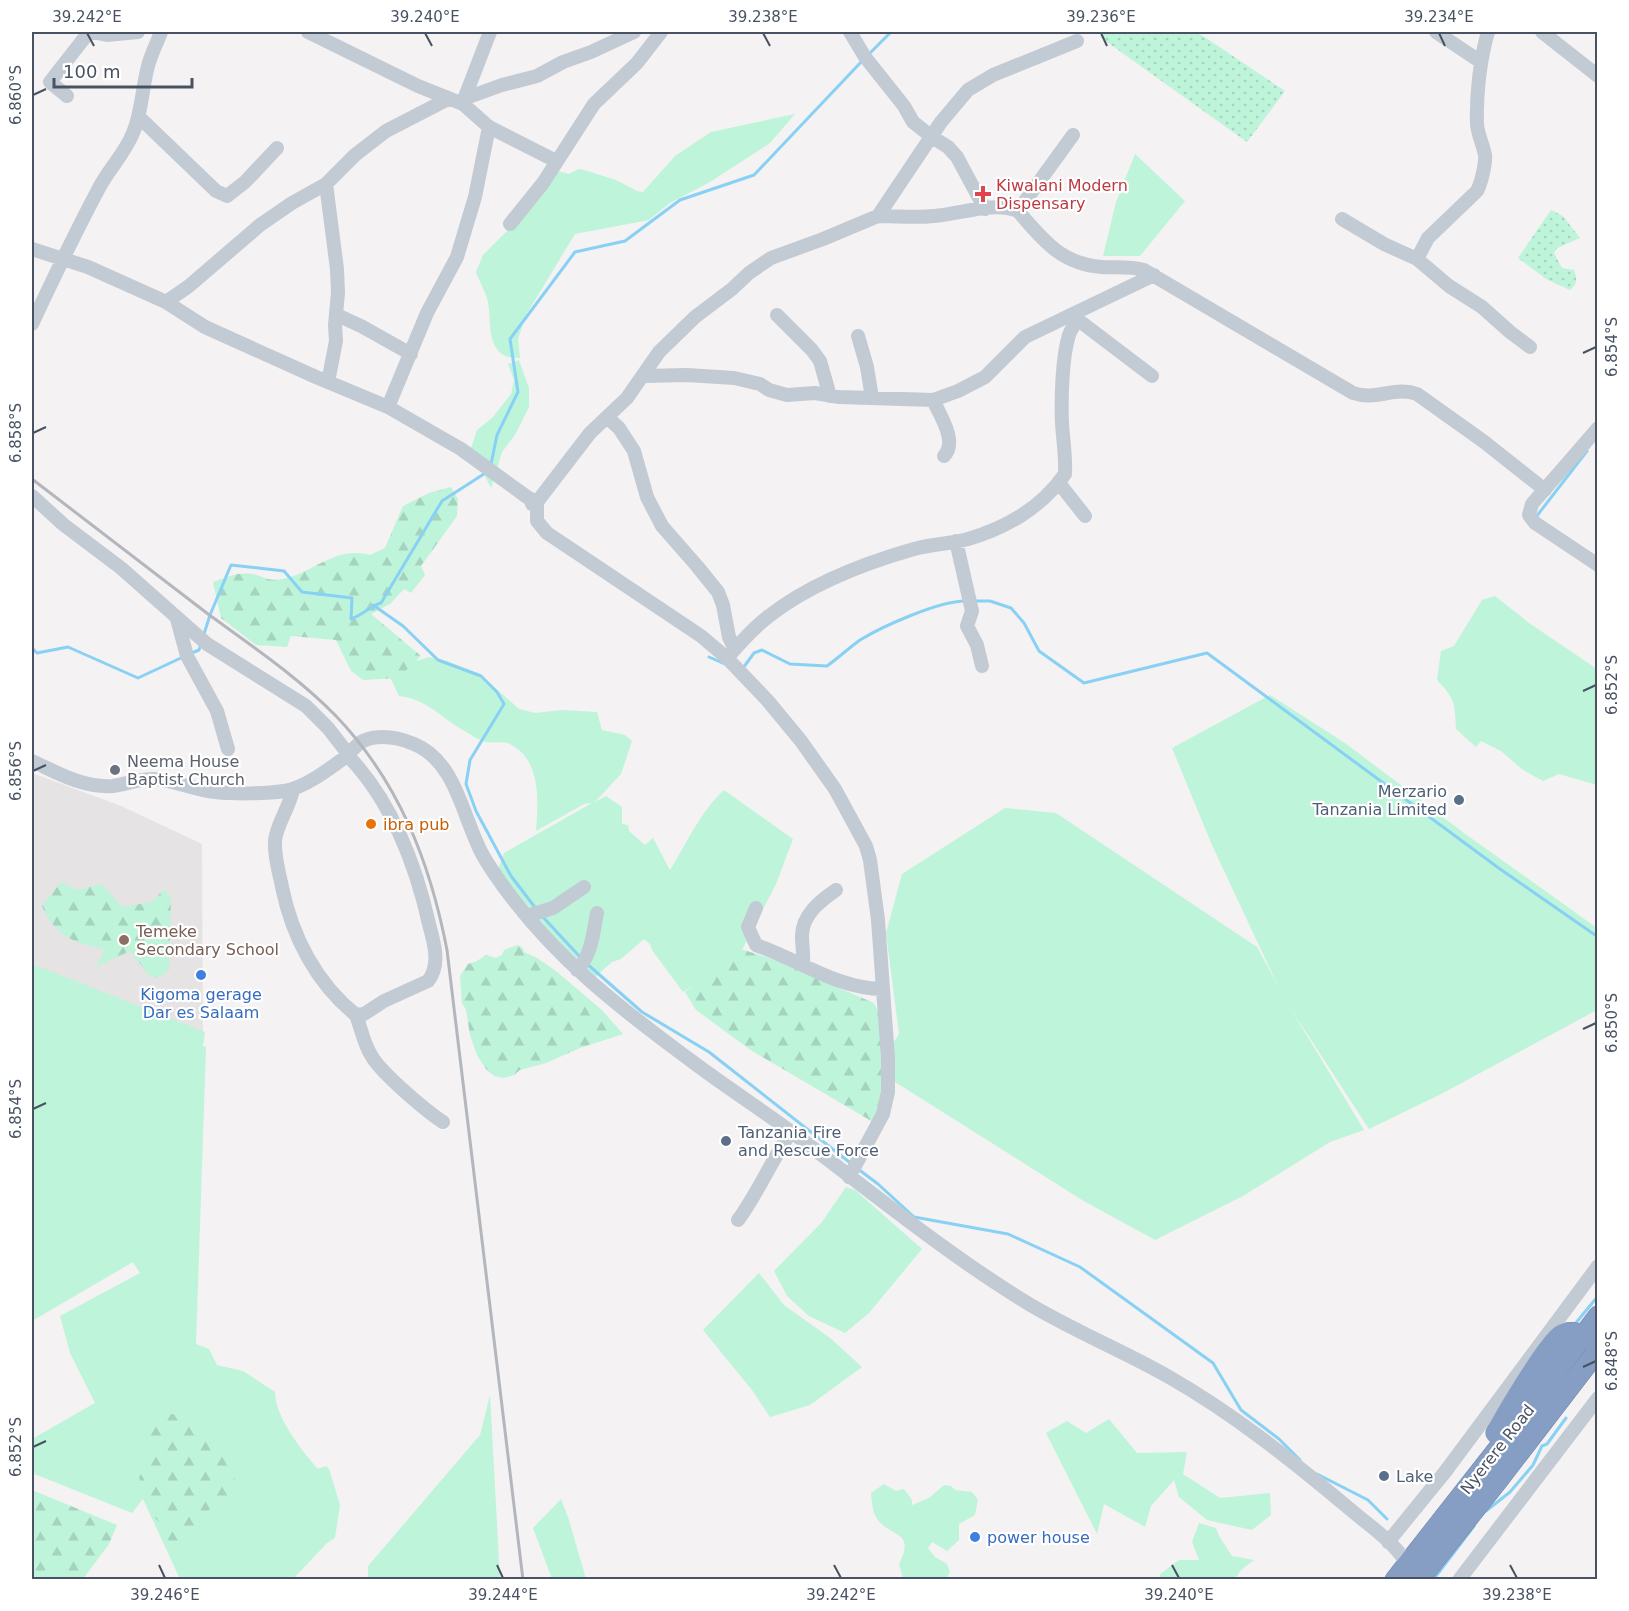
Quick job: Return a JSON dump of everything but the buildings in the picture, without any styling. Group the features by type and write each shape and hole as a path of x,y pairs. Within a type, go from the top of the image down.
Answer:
{"highway":[{"name":"Nyerere Road","path":"1413,1574 1497,1450 1591,1340 1598,1316"},
{"name":"Nyerere Road","path":"1395,1580 1413,1574 1499,1479 1598,1350"}],"street":[{"path":"67,96 50,82 91,32 107,35 138,32"},
{"path":"32,324 100,187 113,164 126,149 139,117 148,66 161,32"},
{"path":"308,32 448,99 464,101 502,85 537,76 563,62 634,32"},
{"path":"464,101 490,32"},
{"path":"510,224 543,183 594,104 637,63 661,32"},
{"path":"850,32 866,57 904,106 913,122 948,147 957,157 985,209"},
{"path":"1436,32 1480,62"},
{"path":"1417,259 1428,238 1477,191 1481,184 1485,157 1479,141 1477,125 1480,62 1488,32"},
{"path":"1542,32 1598,76"},
{"path":"878,216 941,122 968,90 993,75 1077,41"},
{"path":"166,302 222,259 260,225 292,203 326,184 355,155 386,131 448,99"},
{"path":"464,101 489,127 556,161"},
{"path":"139,117 224,196 245,182 277,148"},
{"path":"388,407 427,314 457,257 475,196 489,127"},
{"path":"1018,211 1073,135"},
{"path":"326,184 337,269 336,341 328,382"},
{"path":"849,1177 883,1114 888,1092 878,920 866,846 835,789 801,741 731,654 700,636 547,533 537,521 535,503 590,433 608,418 673,338 695,317 771,258 878,216 932,216 1006,208 1018,211 1046,243 1076,262 1101,267 1133,267 1154,275 1353,393 1369,397 1396,391 1417,394 1484,441 1545,490"},
{"path":"1342,219 1384,244 1417,259 1449,286 1482,307 1530,347"},
{"path":"32,249 88,267 166,302 205,327 388,407 461,449 535,503"},
{"path":"644,376 687,375 734,378 760,384 780,394 815,393 830,396 933,400 958,391 984,377 1025,337 1075,317 1154,275"},
{"path":"337,315 411,354"},
{"path":"777,315 820,361 830,396"},
{"path":"1075,317 1152,376"},
{"path":"731,654 771,614 822,585 845,574 914,549 991,531 1026,514 1059,483 1065,474 1062,423 1068,337 1075,317"},
{"path":"858,336 866,360 872,398"},
{"path":"933,400 950,441 948,453 944,456"},
{"path":"608,418 619,428 634,451 648,497 662,526 718,592 723,605 731,654"},
{"path":"1598,428 1532,504 1529,514 1531,519 1598,565"},
{"path":"1059,483 1085,516"},
{"path":"32,496 64,525 121,568 207,644 306,706 328,728 369,782 408,851 423,895 436,960 433,975 428,981 356,1016"},
{"path":"956,541 972,615 967,626 977,645 982,666"},
{"path":"176,617 187,656 217,711 228,749"},
{"path":"32,761 80,783 100,786 153,779 215,792 274,792 292,789 348,756 362,741 381,737 395,738 421,747 440,764 455,787 477,844 513,899 557,951 625,1012 931,1237 1026,1302 1168,1376 1244,1425 1316,1481 1388,1542 1413,1574"},
{"path":"292,789 291,801 275,839 283,899 305,955 333,993 356,1016 371,1055 404,1089 443,1122"},
{"path":"527,916 553,908 584,887"},
{"path":"803,965 802,936 806,921 815,906 836,890"},
{"path":"756,908 748,927 756,945 850,984 867,989 882,989"},
{"path":"577,970 588,955 597,913"},
{"path":"738,1220 791,1132"},
{"path":"1388,1542 1445,1472 1598,1266"},
{"path":"1459,1580 1598,1398"}],"shaded area":[{"name":"Temeke Secondary School","path":"32,773 121,806 202,844 203,1045 32,967"}],"green space":[{"path":"1106,32 1197,32 1285,91 1247,142 1100,37"},
{"path":"795,114 770,143 710,182 670,203 649,220 575,234 526,315 518,339 520,358 509,357 496,347 492,339 487,298 476,272 483,255 514,224 558,171 569,174 578,169 584,170 616,180 643,192 675,156 711,132"},
{"path":"1135,154 1185,201 1140,256 1103,256 1116,202"},
{"path":"1551,210 1563,216 1580,238 1557,248 1554,253 1562,268 1574,270 1576,281 1570,290 1546,279 1518,258"},
{"path":"519,360 529,388 529,407 515,435 502,452 491,488 471,448 477,430 492,418 511,394 514,380 508,364"},
{"path":"451,487 458,499 457,516 421,566 425,575 411,593 404,589 390,604 371,614 421,656 398,678 363,680 351,671 336,640 291,636 287,647 256,645 221,618 213,582 245,574 273,580 288,578 344,554 370,555 385,548 403,506 429,493"},
{"path":"1495,596 1529,623 1594,667 1598,674 1597,785 1559,774 1543,781 1523,770 1501,751 1481,741 1476,747 1456,729 1453,702 1437,680 1441,651 1454,646 1482,600"},
{"path":"429,657 478,673 519,709 535,713 562,710 597,712 602,730 625,735 632,741 621,774 595,802 606,796 622,807 622,824 628,825 629,831 645,845 653,838 670,870 701,818 724,790 793,839 776,884 743,948 723,965 683,992 650,944 644,939 594,978 548,933 497,872 504,853 592,803 584,804 536,831 536,783 528,760 520,751 508,743 481,740 418,701 399,696 389,675 400,666"},
{"path":"1270,695 1345,743 1464,833 1597,928 1597,1010 1441,1094 1369,1129 1289,1006 1364,1130 1330,1142 1243,1196 1155,1240 1082,1200 876,1070 899,1034 886,933 902,874 1005,808 1056,813 1257,947 1278,986 1212,845 1172,748"},
{"path":"61,882 77,890 102,884 122,907 152,902 164,889 171,897 169,968 163,975 155,978 149,975 130,951 96,967 105,949 67,937 53,925 42,906"},
{"path":"518,945 523,948 524,952 556,971 603,1011 623,1034 580,1048 546,1063 520,1070 514,1075 504,1078 494,1076 486,1069 477,1055 470,1035 466,1010 462,1003 460,976 468,964 486,955 496,958 502,955 504,950"},
{"path":"738,948 787,964 874,1003 888,1031 884,1117 873,1122 752,1051 696,1010 685,992"},
{"path":"32,964 205,1032 196,1344 209,1349 217,1365 243,1371 275,1392 279,1412 297,1443 318,1469 326,1466 329,1469 340,1505 335,1538 327,1543 293,1579 180,1579 143,1499 132,1513 32,1473 32,1439 95,1403 70,1353 60,1316 140,1273 133,1262 32,1321"},
{"path":"846,1187 855,1190 922,1249 869,1313 845,1333 809,1316 787,1296 774,1271 822,1222"},
{"path":"759,1273 784,1305 830,1338 862,1367 810,1405 770,1417 752,1390 703,1330"},
{"path":"490,1395 500,1579 368,1579 368,1566 480,1435"},
{"path":"166,1413 194,1420 210,1442 223,1447 231,1462 235,1479 227,1501 215,1501 198,1528 176,1550 170,1547 165,1527 156,1519 144,1497 139,1477 146,1467 149,1428"},
{"path":"1109,1419 1137,1453 1187,1452 1183,1474 1220,1498 1270,1493 1271,1515 1252,1530 1207,1520 1179,1497 1174,1480 1151,1506 1145,1527 1104,1504 1097,1534 1046,1433 1067,1421 1086,1433"},
{"path":"884,1484 896,1491 904,1489 912,1500 912,1505 929,1498 944,1485 951,1486 955,1490 972,1492 978,1500 975,1515 959,1524 959,1540 947,1551 932,1542 928,1548 935,1557 947,1564 950,1572 946,1579 903,1579 899,1564 904,1553 903,1539 881,1524 873,1508 871,1493"},
{"path":"32,1490 117,1525 109,1544 83,1579 32,1579"},
{"path":"561,1499 586,1579 552,1579 533,1528"},
{"path":"1199,1523 1216,1528 1232,1556 1254,1560 1241,1570 1235,1579 1159,1579 1160,1574 1179,1560 1199,1560 1192,1542"}],"waterway":[{"path":"868,55 891,32"},
{"path":"491,464 497,435 518,392 510,339 575,252 625,241 680,200 754,175 863,60"},
{"path":"1536,517 1587,451"},
{"path":"204,634 231,565 284,571 302,592 352,598 351,619 381,603 442,501 487,472"},
{"path":"743,668 754,653 762,650 790,664 827,666 860,640 882,628 941,605 965,601"},
{"path":"975,601 990,601 1011,608 1024,623 1039,651 1084,683 1207,653 1500,869 1598,937"},
{"path":"373,605 403,626 438,660 481,676 497,692 504,704 470,760 466,784 476,811 511,876 537,910"},
{"path":"189,654 199,650 201,644"},
{"path":"32,648 37,653 68,647 138,678 183,657"},
{"path":"709,657 725,664"},
{"path":"541,915 581,958"},
{"path":"586,963 642,1012 709,1052 853,1165"},
{"path":"858,1169 914,1217 1008,1234 1080,1267 1213,1363 1241,1410 1279,1439 1300,1460"},
{"path":"1575,1324 1598,1296"},
{"path":"1486,1511 1510,1492 1533,1465 1542,1446 1547,1444 1566,1418"},
{"path":"1317,1474 1368,1500 1387,1519"},
{"path":"1433,1580 1474,1526"}],"railway":[{"path":"32,479 306,688 336,716 358,741 378,768 409,825 431,886 447,950 523,1580"}],"place":[{"name":"Kiwalani Modern Dispensary","path":"983,194"},
{"name":"Neema House Baptist Church","path":"115,770"},
{"name":"Merzario Tanzania Limited","path":"1459,800"},
{"name":"ibra pub","path":"371,824"},
{"name":"Temeke Secondary School","path":"124,940"},
{"name":"Kigoma gerage Dar es Salaam","path":"201,975"},
{"name":"Tanzania Fire and Rescue Force","path":"726,1141"},
{"name":"Lake","path":"1384,1476"},
{"name":"power house","path":"975,1537"}]}
